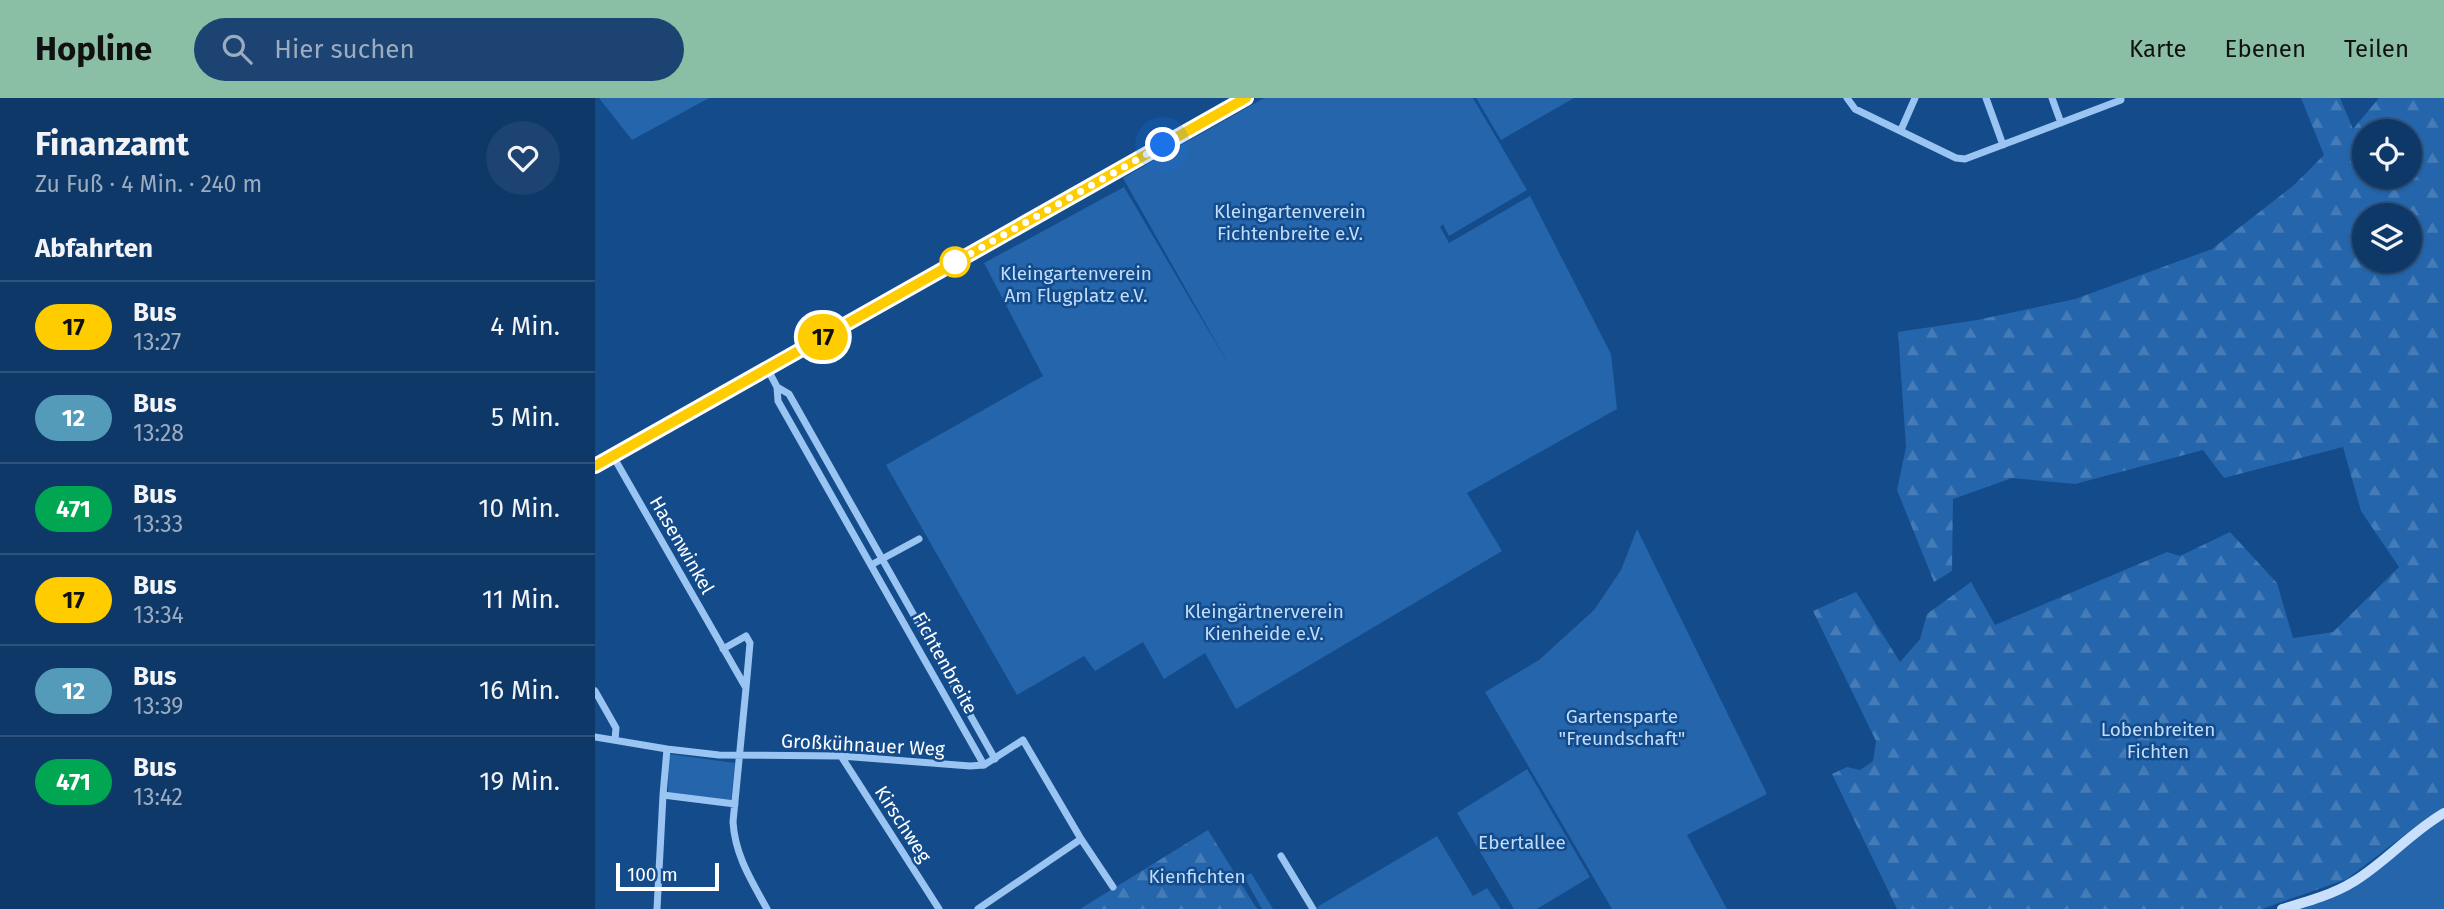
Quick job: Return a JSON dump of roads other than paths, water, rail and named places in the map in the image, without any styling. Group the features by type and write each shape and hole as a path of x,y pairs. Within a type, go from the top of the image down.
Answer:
{"street":[{"path":"595,466 615,459 767,368 1246,98"},
{"path":"1847,98 1855,109 1961,159 2123,99"},
{"path":"1901,130 1915,98"},
{"path":"1986,98 2003,145"},
{"path":"2052,98 2061,123"},
{"name":"Fichtenbreite","path":"767,368 778,387 789,394 995,759"},
{"name":"Fichtenbreite","path":"778,387 778,401 984,765"},
{"name":"Hasenwinkel","path":"615,459 745,688"},
{"path":"871,565 919,539"},
{"path":"723,649 746,636 750,643 734,838 744,868 767,909"},
{"path":"595,691 616,728 615,740"},
{"path":"595,737 667,749 657,909"},
{"path":"984,765 1023,740 1080,839 1113,887"},
{"name":"Großkühnauer Weg","path":"667,749 740,757 841,756 984,765"},
{"name":"Kirschweg","path":"841,756 939,909"},
{"path":"663,795 735,804"},
{"path":"2283,909 2353,883 2420,828 2444,813"},
{"path":"978,909 1080,839"},
{"path":"1282,856 1313,909"}],"park label":[{"name":"Kleingartenverein Fichtenbreite e.V.","path":"1290,222"},
{"name":"Kleingartenverein Am Flugplatz e.V.","path":"1076,284"},
{"name":"Kleingärtnerverein Kienheide e.V.","path":"1264,622"},
{"name":"Gartensparte \"Freundschaft\"","path":"1622,727"},
{"name":"Lobenbreiten Fichten","path":"2158,740"},
{"name":"Ebertallee","path":"1522,842"},
{"name":"Kienfichten","path":"1197,876"}]}
